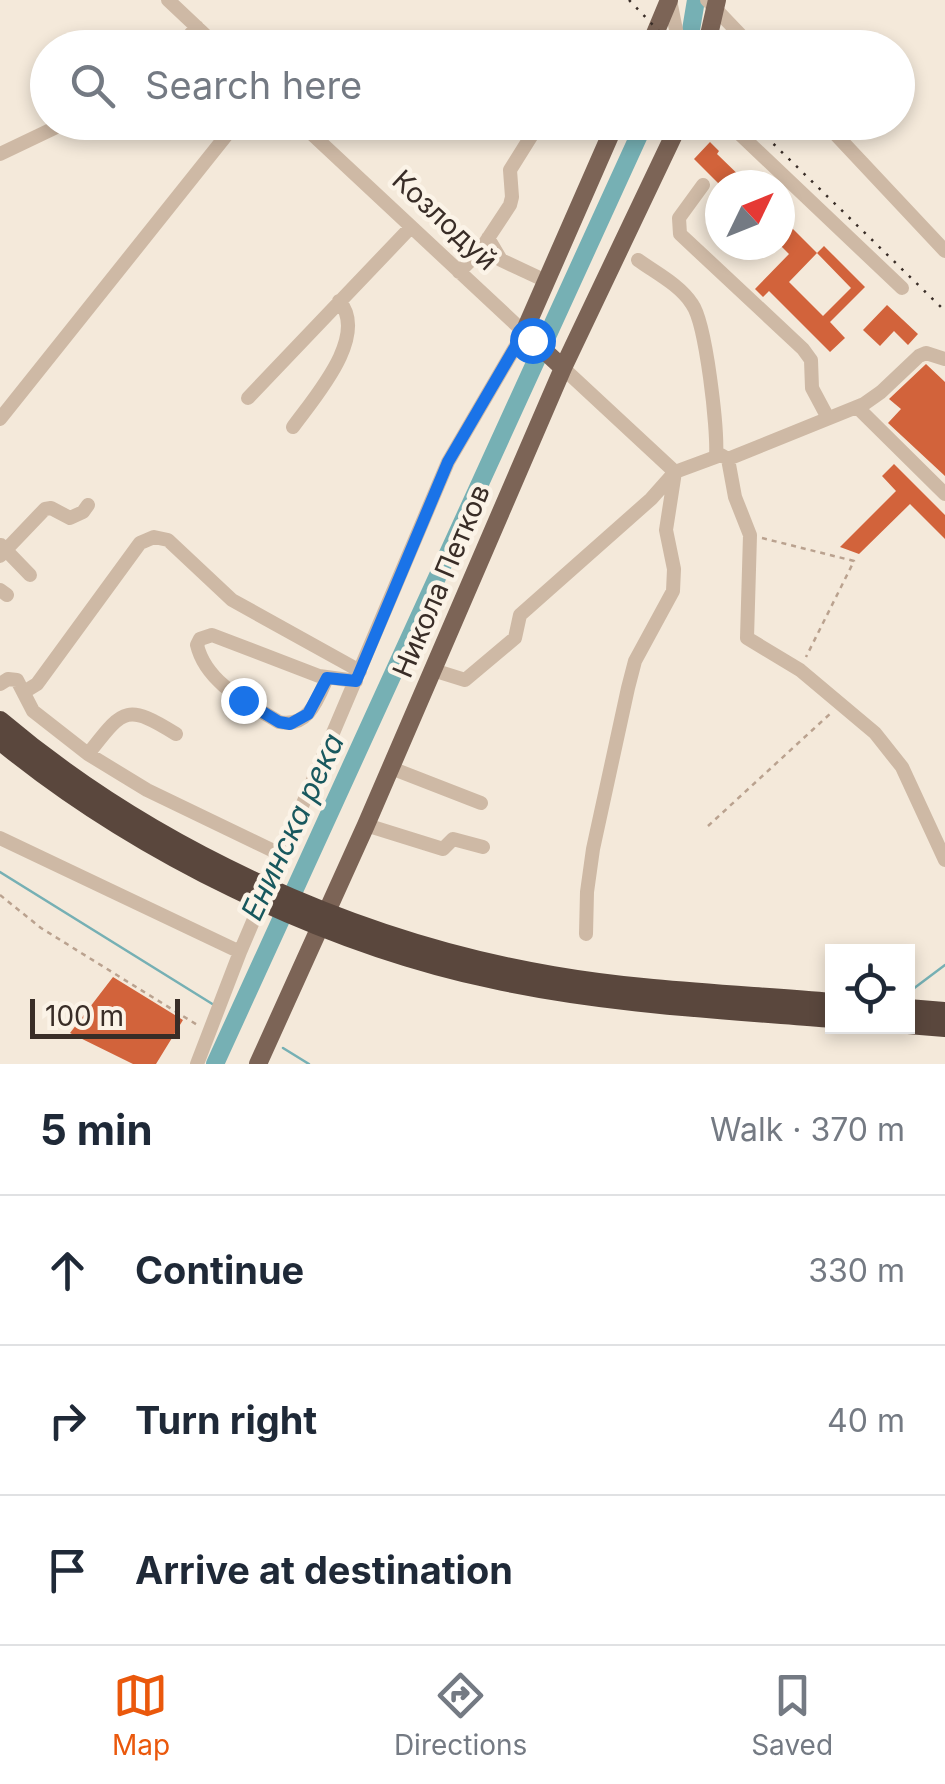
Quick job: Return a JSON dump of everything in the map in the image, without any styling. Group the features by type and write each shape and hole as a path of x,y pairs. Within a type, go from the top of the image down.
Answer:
{"highway":[{"path":"0,712 31,755"},
{"path":"0,721 31,755"},
{"path":"0,743 31,755 235,879 429,964 600,997 825,1017"},
{"path":"358,931 556,976 825,1002"},
{"path":"915,1010 945,1012"},
{"path":"915,1025 945,1028"}],"main road":[{"path":"657,30 670,0"},
{"path":"708,30 712,2"},
{"path":"528,336 546,282 608,140"},
{"name":"Никола Петков","path":"265,1060 433,670 558,363 671,140"},
{"name":"Козлодуй","path":"528,336 558,363"}],"street":[{"path":"168,0 200,30"},
{"path":"670,0 676,30"},
{"path":"712,2 737,30"},
{"path":"194,30 197,27"},
{"path":"0,154 30,140"},
{"path":"0,419 223,140"},
{"name":"Козлодуй","path":"318,140 528,336"},
{"path":"459,272 510,206 512,163 528,140"},
{"path":"745,140 902,288"},
{"path":"841,140 945,250"},
{"path":"704,185 679,218 680,234 803,350 810,360 812,388 828,418"},
{"path":"248,398 411,227"},
{"path":"488,238 501,260 546,282"},
{"path":"638,260 687,297 702,325 722,457 750,535 747,638 800,670 875,733 902,767 945,860"},
{"path":"293,427 343,357 347,316 339,301"},
{"path":"198,1064 240,952 448,462 528,336"},
{"path":"433,670 465,680 507,647 515,638 520,615 651,499 675,472 857,407 926,353 945,359"},
{"path":"558,363 675,472"},
{"path":"857,407 945,494"},
{"path":"586,934 586,892 593,849 628,688 636,661 673,591 674,569 666,530 675,472"},
{"path":"30,574 2,550 45,509 70,518 88,506"},
{"path":"24,692 38,684 140,543 154,537 168,540 232,600 358,676"},
{"path":"327,678 308,714 290,724 279,722 220,682 196,645 212,635 327,678 358,676"},
{"path":"0,684 13,678 21,683 32,710 127,780 282,855"},
{"path":"88,754 115,720 125,715 138,713 176,734"},
{"path":"390,768 481,803"},
{"path":"366,824 444,850 453,840 483,847"},
{"path":"0,838 240,952"}],"path":[{"path":"750,535 854,561 800,670"},
{"path":"708,826 841,703"},
{"path":"0,895 40,928 210,1034"}],"building":[{"path":"710,142 734,170 705,170 694,159"},
{"path":"795,231 817,253 824,246 865,287 830,322 845,338 830,352 769,291 763,297 755,289 783,260 795,260","holes":["817,253 851,288 823,316 789,282"]},
{"path":"887,305 918,334 908,345 894,331 880,346 863,330"},
{"path":"926,364 945,382 945,476 888,423 901,409 889,399"},
{"path":"894,464 945,515 945,539 910,504 859,554 840,547 896,491 882,476"},
{"path":"113,977 183,1020 156,1064 133,1064 70,1033"}],"waterway":[{"name":"Енинска река","path":"691,30 696,0"},
{"name":"Енинска река","path":"215,1064 637,140"},
{"path":"0,872 214,1005"},
{"path":"915,988 945,965"},
{"path":"283,1048 309,1064"}],"railway":[{"path":"629,0 658,30"},
{"path":"769,140 945,311"}],"route":[{"path":"243,700 279,722 290,724 308,714 327,678 356,681 448,462 524,332 532,340"}]}
